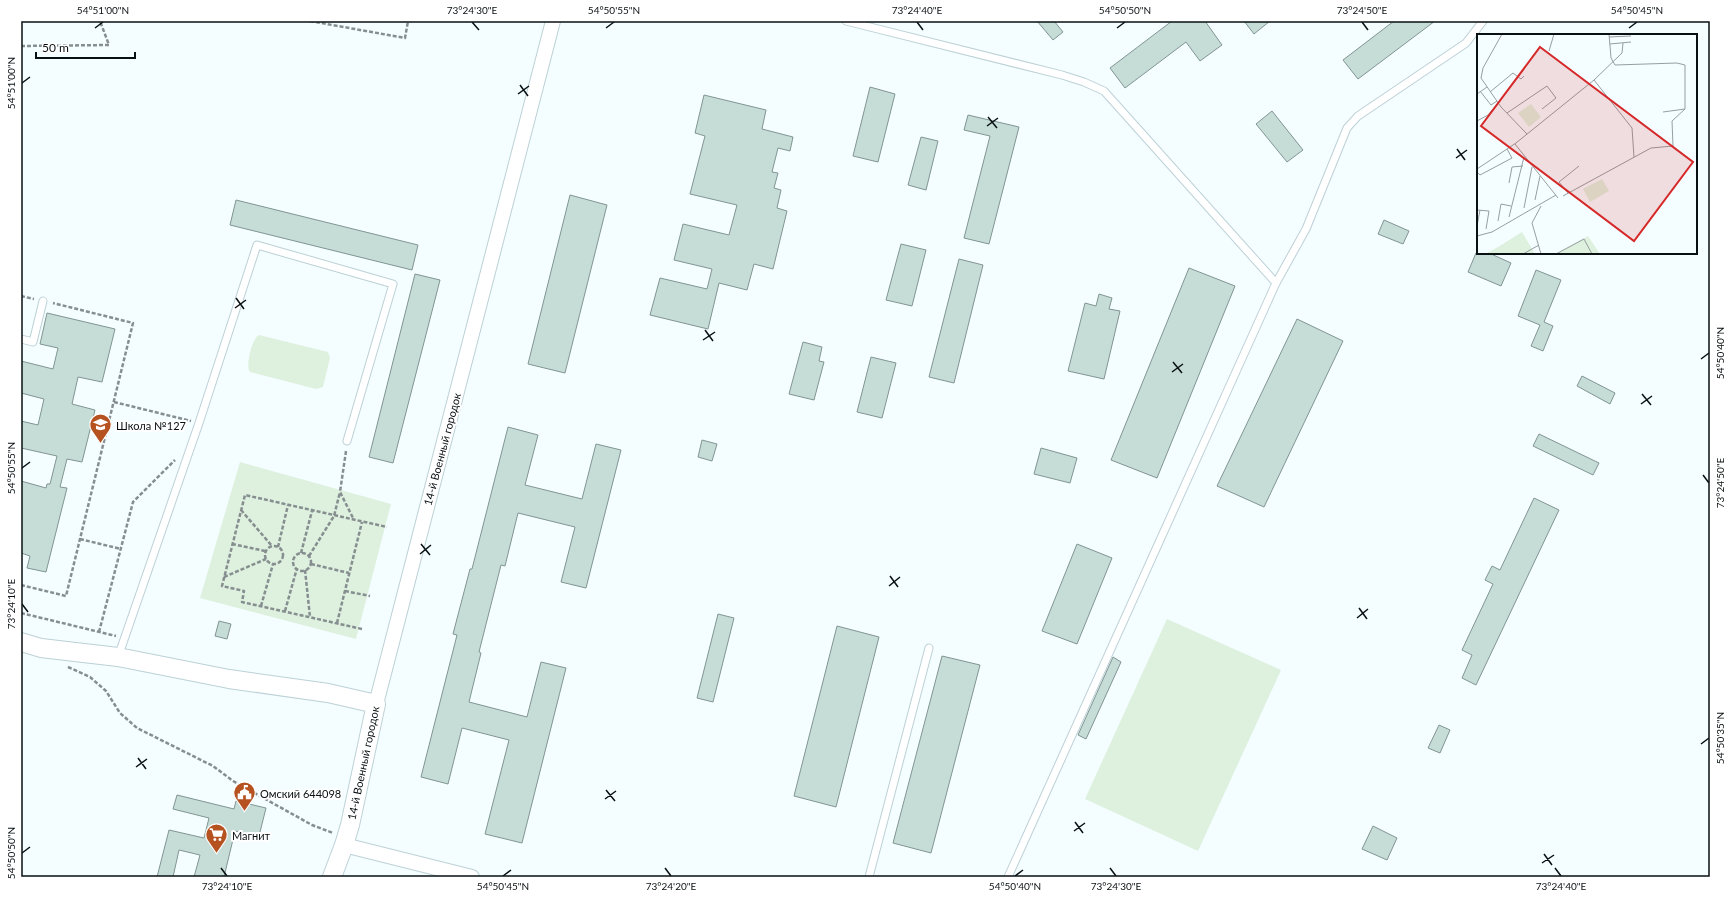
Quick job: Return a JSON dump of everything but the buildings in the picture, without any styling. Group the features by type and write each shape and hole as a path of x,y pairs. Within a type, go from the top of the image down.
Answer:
{"street":[{"name":"14-й Военный городок","path":"332,877 345,841 376,704 553,21"},
{"path":"21,642 41,648 118,657 230,679 328,693 376,704"},
{"path":"345,841 472,877"}],"lane":[{"path":"846,21 1062,75 1084,82 1104,91 1276,283"},
{"path":"1008,877 1276,283 1306,229 1347,128 1358,116 1466,43 1483,21"},
{"path":"118,657 199,423 257,245 393,284 347,441"},
{"path":"21,340 33,342 43,301"},
{"path":"869,877 929,648"}],"path":[{"path":"21,46 109,45 100,21"},
{"path":"310,21 332,23 405,38 408,21"},
{"path":"21,296 133,323 66,596 21,585"},
{"path":"114,402 193,421 190,429"},
{"path":"311,564 309,556 334,516 340,492 347,441"},
{"path":"99,632 133,502 171,466 177,457"},
{"path":"340,492 354,520"},
{"path":"362,629 242,602 244,592 222,586 232,544 245,495 387,527"},
{"path":"278,547 288,505"},
{"path":"241,510 272,546 278,547 282,551 282,557 279,562 273,564"},
{"path":"285,612 297,568 294,561 296,556 301,553 312,510"},
{"path":"337,623 362,522"},
{"path":"80,539 121,549"},
{"path":"232,544 266,551"},
{"path":"266,551 272,546"},
{"path":"266,551 266,559"},
{"path":"301,553 309,556"},
{"path":"266,559 273,564"},
{"path":"224,578 266,559"},
{"path":"261,606 273,564"},
{"path":"311,564 349,573"},
{"path":"305,570 311,564"},
{"path":"297,568 305,570"},
{"path":"305,570 310,617"},
{"path":"345,591 370,596"},
{"path":"21,613 125,638"},
{"path":"66,666 90,677 106,691 120,712 137,728 213,766 233,781 312,825 345,841"}],"green space":[{"path":"259,335 328,352 330,358 323,387 316,389 250,372 248,364 250,352 256,337"},
{"path":"240,462 391,504 356,639 200,598"},
{"path":"1167,619 1281,670 1198,851 1085,799"}],"place":[{"name":"Школа №127","path":"100,444"},
{"name":"Омский 644098","path":"245,812"},
{"name":"Магнит","path":"217,854"}]}
